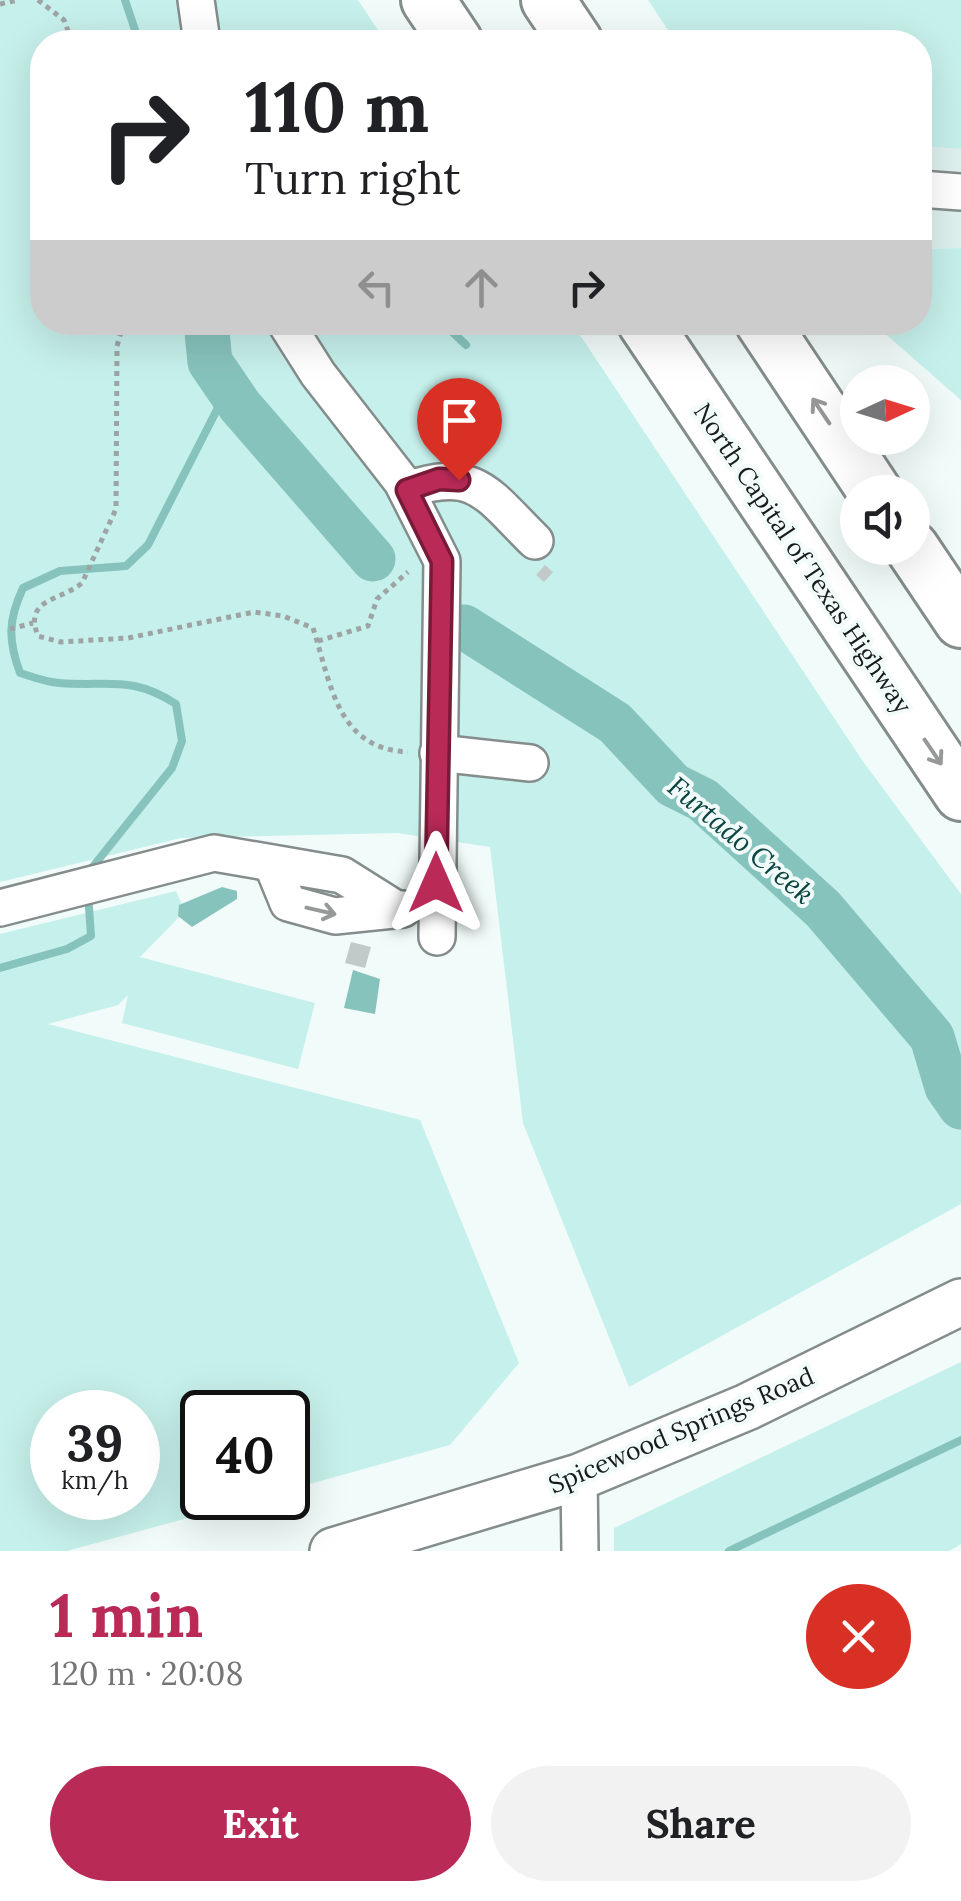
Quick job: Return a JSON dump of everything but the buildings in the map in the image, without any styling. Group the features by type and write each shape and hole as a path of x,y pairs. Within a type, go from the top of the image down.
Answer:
{"highway":[{"name":"North Capital of Texas Highway","path":"653,335 961,794"},
{"path":"771,335 864,475"},
{"path":"923,565 961,621"}],"main road":[{"name":"Spicewood Springs Road","path":"334,1551 579,1477 748,1407 961,1302"}],"street":[{"path":"196,0 200,30"},
{"path":"932,189 961,192"},
{"path":"0,908 214,853 342,875 396,909 437,924 442,561 407,490 318,374 293,335"},
{"path":"407,490 439,479 476,484 534,541"},
{"path":"438,753 530,763"},
{"path":"579,1477 580,1551"}],"path":[{"path":"0,4 18,0"},
{"path":"38,0 64,20 68,30"},
{"path":"120,335 116,509 82,584 47,599 37,609 33,624 38,636 61,642 128,638 254,612 283,616 313,628 320,662 354,734 391,751 438,753"},
{"path":"317,642 368,626 377,600 408,572"},
{"path":"10,629 33,624"}],"shaded area":[{"path":"0,0 358,0 378,30 30,30 30,335 580,335 862,760 961,894 961,1204 629,1387 523,1123 490,847 397,833 181,838 0,882"},
{"path":"648,0 961,0 961,149 932,147 932,30 668,30"},
{"path":"932,147 961,149 961,248 932,249"},
{"path":"961,248 961,400 930,373 930,365 921,365 887,335 932,335 932,249"},
{"path":"222,887 237,891 237,899 192,927 178,916 179,905"},
{"path":"176,891 185,911 140,957 315,1003 298,1069 122,1023 128,995 118,1005 48,1024 420,1120 519,1363 450,1445 310,1484 310,1390 180,1390 180,1520 67,1551 0,1551 0,934"},
{"path":"353,970 380,979 375,1014 344,1008"},
{"path":"961,1362 961,1544 949,1551 614,1551 614,1528"}],"waterway":[{"path":"125,0 135,30"},
{"name":"Furtado Creek","path":"207,335 210,362 240,406 373,559"},
{"path":"456,335 466,345"},
{"path":"87,874 172,768 182,741 176,704 132,686 59,683 20,673 13,650 12,620 23,588 60,571 126,566 148,545 228,388"},
{"name":"Furtado Creek","path":"464,627 615,723 673,785 703,800 823,909 932,1037 947,1087 961,1107"},
{"path":"0,968 67,949 91,936 88,893"},
{"path":"729,1551 961,1440"}],"route":[{"path":"436,883 444,586 442,561 433,536 407,490 439,479 459,480"}]}
